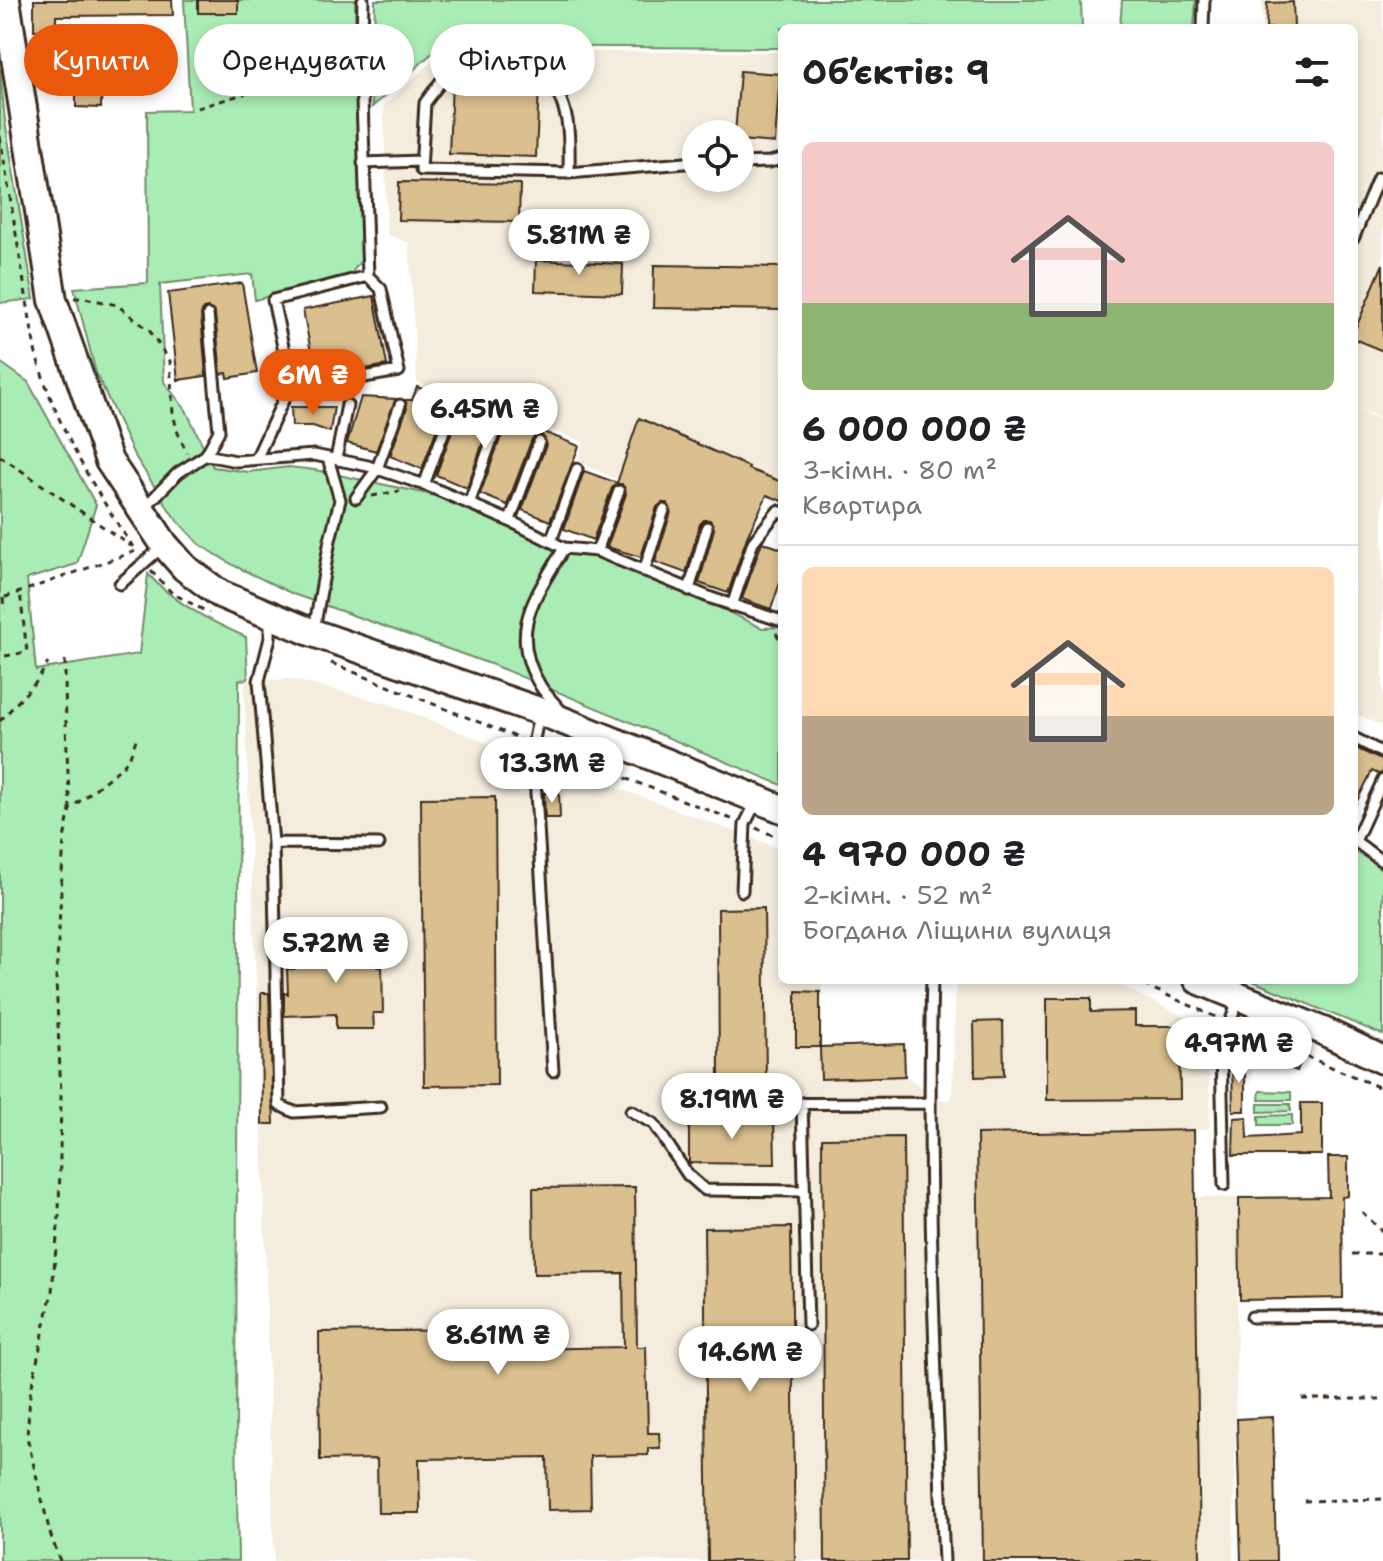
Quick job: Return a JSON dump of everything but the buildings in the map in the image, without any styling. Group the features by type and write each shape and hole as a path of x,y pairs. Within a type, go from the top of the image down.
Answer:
{"street":[{"path":"6,0 53,300 109,461 141,512 185,568 220,594 313,633 539,711 778,807"},
{"path":"1208,984 1323,1031 1383,1060"}],"lane":[{"path":"362,24 363,0"},
{"path":"1203,24 1204,0"},
{"path":"569,173 570,138 562,96 546,72 460,70 442,80 425,103 421,170 569,173 682,163"},
{"path":"288,390 399,371 381,289 368,276 362,96"},
{"path":"754,163 778,160"},
{"path":"363,163 421,161"},
{"path":"1358,227 1378,178 1383,180"},
{"path":"256,459 288,390 288,370 273,300 368,276"},
{"path":"141,512 178,473 206,455 219,431 208,315"},
{"path":"313,633 340,500 332,458 347,405"},
{"path":"356,498 377,469 400,405"},
{"path":"424,485 451,412"},
{"path":"469,504 495,431"},
{"path":"510,520 539,442"},
{"path":"206,455 236,461 314,455 377,469 510,520 564,548 597,551 689,590 778,620"},
{"path":"551,541 577,469"},
{"path":"597,551 619,491"},
{"path":"644,571 664,510"},
{"path":"732,606 753,542 778,511"},
{"path":"689,590 707,527"},
{"path":"120,584 164,544"},
{"path":"564,548 531,602 524,623 528,659 541,688 570,723"},
{"path":"270,613 270,638 259,681 273,843 279,1105 294,1112 381,1107"},
{"path":"539,711 533,744 553,1071"},
{"path":"1358,740 1383,753"},
{"path":"1358,833 1383,780"},
{"path":"742,891 745,824 757,799"},
{"path":"273,843 379,844"},
{"path":"1358,844 1383,862"},
{"path":"932,984 929,1103 931,1273 944,1561"},
{"path":"1224,1185 1221,1050 1239,997"},
{"path":"802,1103 808,1325"},
{"path":"705,1104 929,1103"},
{"path":"631,1111 654,1124 688,1175 705,1190 804,1191"},
{"path":"1252,1317 1383,1316"}],"path":[{"path":"197,108 237,96"},
{"path":"53,300 85,298 117,305 149,330 170,361 173,414 192,464"},
{"path":"0,456 134,549"},
{"path":"356,498 424,485"},
{"path":"108,511 134,549"},
{"path":"4,610 1,598 136,551 134,549"},
{"path":"144,562 172,593 211,614"},
{"path":"5,656 27,652 20,592"},
{"path":"60,1561 50,1533 27,1437 30,1395 52,1291 59,1216 61,1095 56,979 60,886 70,809 65,743 65,660"},
{"path":"325,660 778,837"},
{"path":"0,721 37,681 48,663"},
{"path":"70,809 122,767 137,737"},
{"path":"1142,984 1383,1089"},
{"path":"1362,1212 1383,1232"},
{"path":"1352,1254 1383,1254"},
{"path":"1302,1399 1383,1399"},
{"path":"1304,1501 1383,1499"}],"shaded area":[{"path":"1262,0 1383,0 1383,419 1358,409 1358,24 1262,24"},
{"path":"595,51 778,52 778,480 758,473 733,530 578,462 584,442 417,382 409,243 387,234 384,106 395,96 414,96 414,78 430,63 430,96 595,96"},
{"path":"1358,410 1383,421 1383,726 1358,715"},
{"path":"290,679 386,703 518,755 519,795 563,787 607,784 778,848 778,984 822,984 821,1065 905,1076 942,1100 952,1099 956,984 1116,984 1193,1021 1196,1043 1207,1050 1210,1098 1209,1128 1194,1130 1195,1197 1239,1198 1233,1561 274,1561 262,1127 244,682"}],"green space":[{"path":"184,0 355,0 356,24 194,24 194,96 357,96 361,260 351,274 255,300 252,274 160,284 164,382 186,410 213,467 248,472 289,467 315,470 447,498 532,537 680,589 762,628 778,627 778,783 493,665 293,594 235,566 199,544 174,517 133,453 96,373 74,288 148,283 147,111 190,110"},
{"path":"375,0 1081,0 1082,24 778,24 778,48 595,47 595,24 430,24 430,55 414,69 414,24 374,24"},
{"path":"1122,0 1196,0 1194,24 1120,24"},
{"path":"0,68 5,121 34,299 0,303"},
{"path":"372,96 384,96 372,107"},
{"path":"0,362 28,382 96,505 77,564 27,579 36,670 139,654 148,574 169,594 193,610 246,637 248,679 239,680 238,1561 0,1561"},
{"path":"1358,853 1383,868 1383,1035 1260,984 1358,984"},
{"path":"1260,1091 1291,1092 1291,1100 1259,1100"},
{"path":"1258,1104 1290,1104 1291,1111 1258,1112"},
{"path":"1292,1115 1292,1125 1259,1125 1259,1116"}]}
